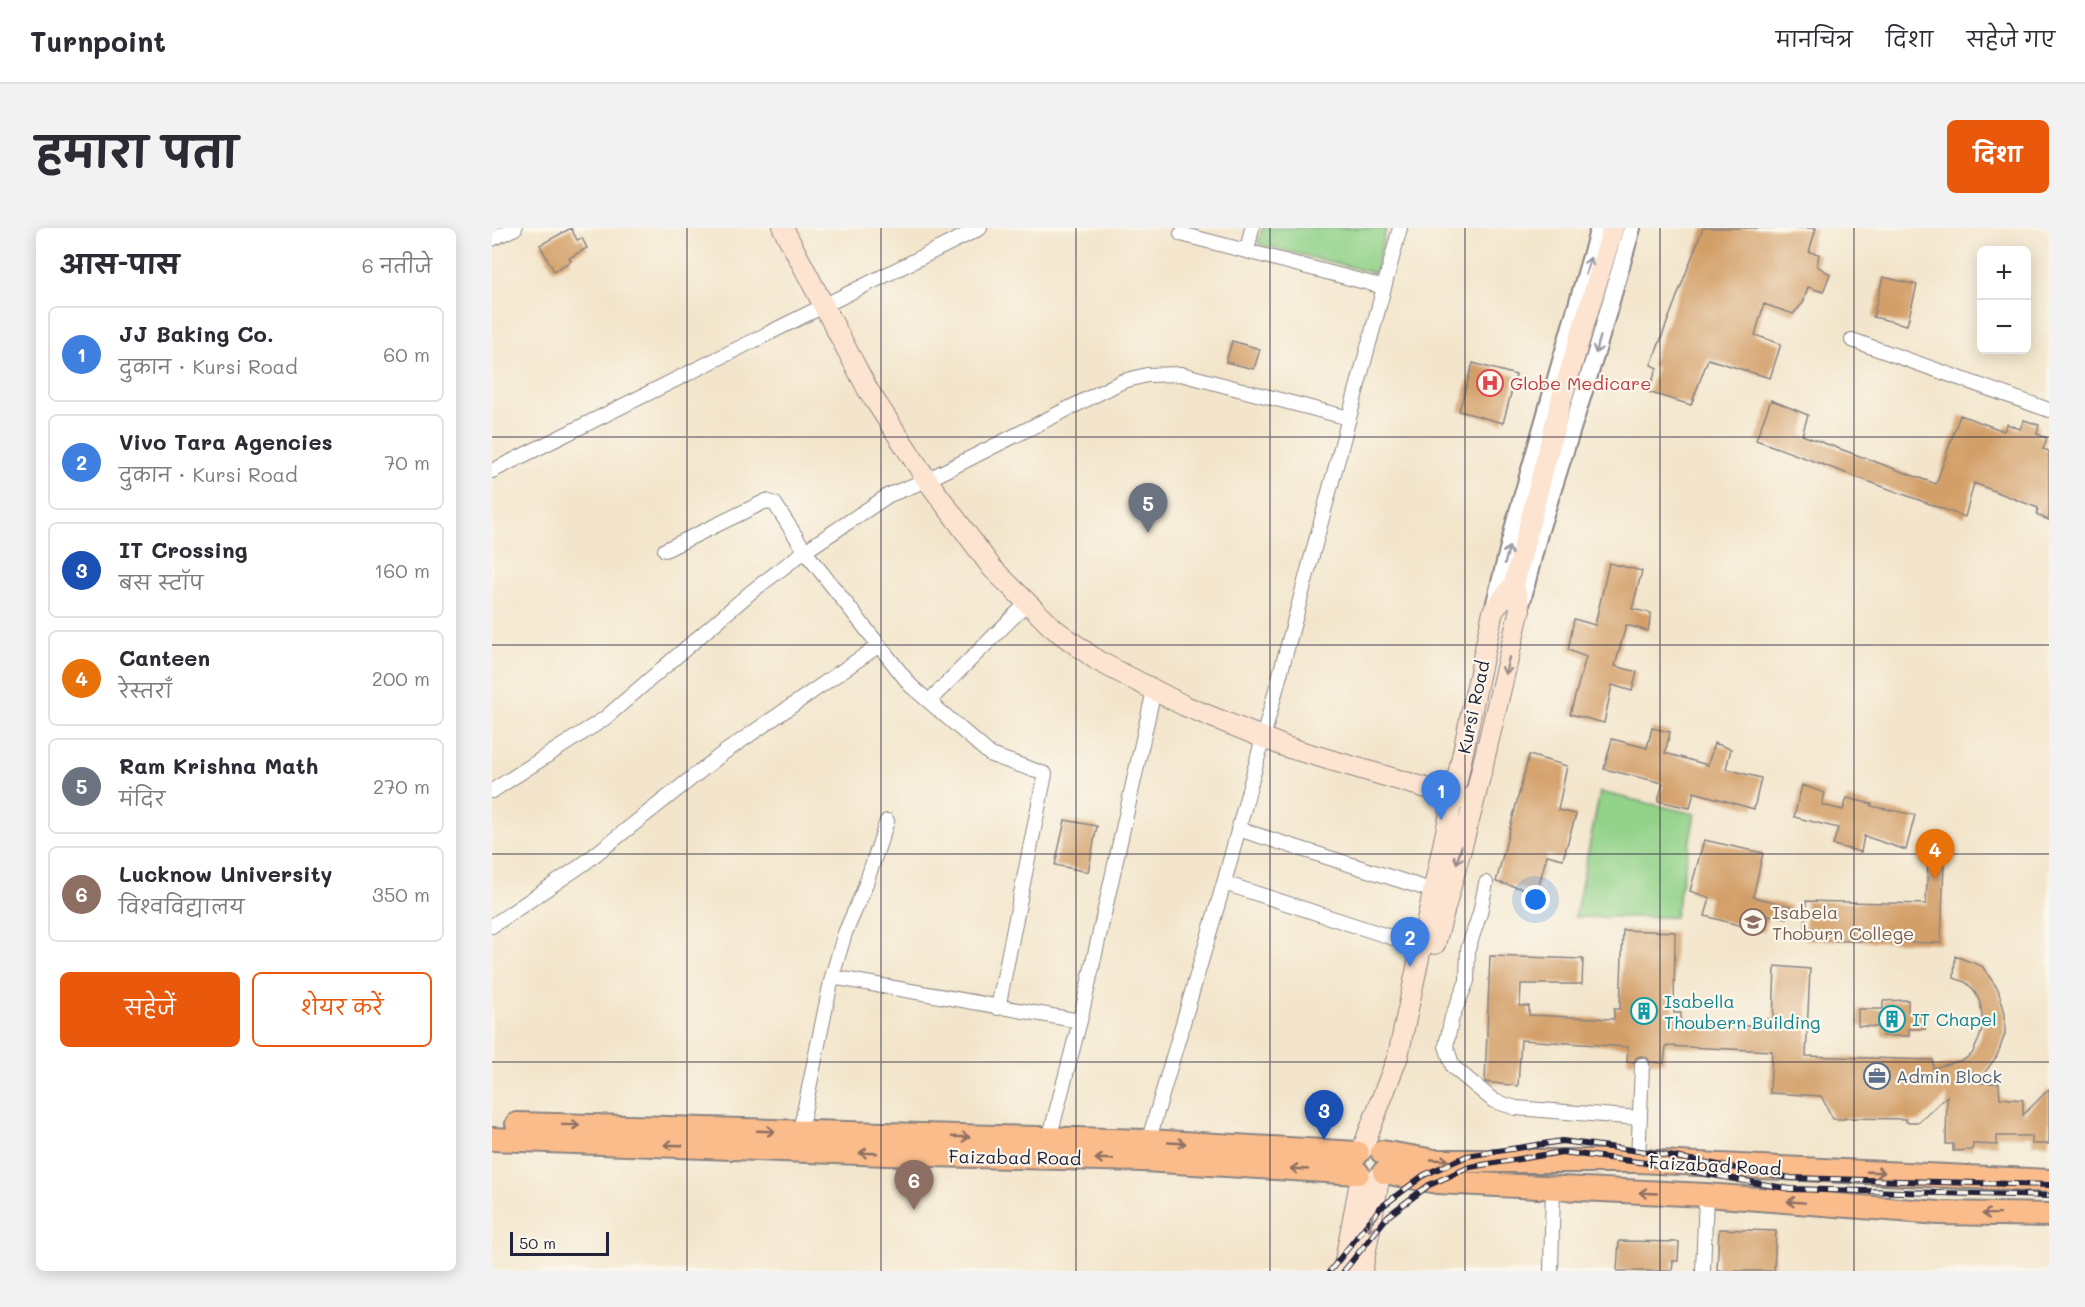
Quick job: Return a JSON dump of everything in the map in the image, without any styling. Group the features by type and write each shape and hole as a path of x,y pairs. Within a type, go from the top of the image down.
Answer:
{"main road":[{"path":"783,228 868,390 927,480 992,568 1053,628 1098,661 1185,706 1262,738 1474,802"},
{"name":"Kursi Road","path":"1370,1162 1398,1056 1493,611 1514,584 1562,400 1613,228"},
{"name":"Kursi Road","path":"1370,1162 1474,802 1520,609 1514,584"},
{"name":"Faizabad Road","path":"492,1123 799,1141"},
{"name":"Faizabad Road","path":"492,1139 799,1141 1146,1151 1370,1162 1638,1161 2049,1181"},
{"path":"1343,1271 1370,1162"},
{"path":"1362,1271 1370,1162"},
{"name":"Faizabad Road","path":"1370,1162 1437,1182 1706,1195 1939,1213 2049,1215"}],"street":[{"path":"492,239 515,228"},
{"path":"492,471 980,228"},
{"path":"1247,251 1252,228"},
{"path":"1146,1151 1224,883 1400,228"},
{"path":"1493,611 1518,511 1599,228"},
{"path":"1520,609 1539,532 1596,353 1632,228"},
{"path":"1181,234 1384,287"},
{"path":"1852,340 2049,410"},
{"path":"492,791 604,719 751,592 805,551 889,495 927,480 1123,381 1147,375 1181,374 1348,418"},
{"path":"665,550 766,501 775,504 805,551 911,686 991,754 1045,774 998,1008"},
{"path":"929,701 1027,603"},
{"path":"492,926 582,866 722,754 878,646"},
{"path":"1047,1148 1080,1021 1154,690"},
{"path":"799,1141 832,977 844,933 863,892 887,821"},
{"path":"1238,829 1434,891"},
{"path":"1224,883 1422,947"},
{"path":"1486,883 1480,914 1468,949 1467,981 1452,1017 1446,1046 1453,1066 1494,1101 1516,1108 1639,1118"},
{"path":"832,977 1080,1021"},
{"path":"1638,1161 1642,1065"},
{"path":"1551,1271 1553,1188"},
{"path":"1703,1271 1706,1195"}],"green space":[{"path":"1262,228 1386,228 1375,273 1258,244"},
{"path":"1600,792 1695,814 1675,917 1575,917"}],"building":[{"path":"571,228 577,240 582,238 587,248 569,258 571,261 554,271 540,245"},
{"path":"1703,228 1816,228 1809,252 1819,254 1817,266 1830,274 1823,292 1808,287 1803,303 1793,314 1764,304 1755,335 1781,344 1770,378 1708,359 1691,405 1648,392 1657,368 1651,365"},
{"path":"1883,277 1917,285 1907,325 1873,317"},
{"path":"1232,341 1260,349 1254,369 1226,362"},
{"path":"1473,363 1516,375 1503,423 1459,411"},
{"path":"1771,400 1808,415 1802,435 1936,484 1960,415 2004,431 2007,424 2020,429 2024,420 2039,425 2037,434 2047,438 2043,449 2049,451 2049,520 2037,515 2038,508 1974,483 1965,517 1756,440"},
{"path":"1609,563 1642,571 1632,609 1651,613 1648,631 1626,625 1615,666 1637,672 1632,691 1612,685 1604,723 1570,714 1586,657 1568,650 1574,619 1595,625"},
{"path":"1652,728 1670,732 1665,753 1708,765 1714,743 1731,749 1726,769 1761,778 1754,809 1694,792 1690,808 1658,801 1663,783 1604,769 1612,739 1647,748"},
{"path":"1529,755 1567,766 1558,810 1576,814 1563,859 1547,855 1537,892 1496,882"},
{"path":"1802,785 1825,793 1822,805 1843,810 1847,798 1872,804 1871,806 1915,815 1906,850 1864,836 1861,852 1833,845 1838,828 1794,817"},
{"path":"1065,820 1097,826 1088,872 1055,865"},
{"path":"1704,840 1763,853 1753,897 1791,906 1787,918 1769,915 1764,932 1705,916 1710,898 1690,891"},
{"path":"1928,861 1944,862 1941,943 1805,940 1806,901 1926,904"},
{"path":"1623,930 1675,932 1674,1013 1681,1013 1681,1022 1767,1027 1767,1019 1773,1020 1775,966 1810,969 1806,1056 1933,1060 1933,1068 1963,1060 1972,1054 1983,1026 1980,1002 1973,989 1965,982 1954,978 1955,956 1982,966 1998,989 2005,1013 2005,1034 1997,1056 1977,1083 1999,1083 2000,1098 2023,1100 2023,1115 2049,1089 2049,1144 2032,1144 2032,1136 1997,1136 1997,1145 1973,1144 1972,1150 1953,1151 1953,1144 1946,1144 1947,1096 1919,1122 1906,1122 1906,1119 1833,1119 1821,1096 1770,1093 1772,1051 1666,1046 1664,1063 1650,1062 1642,1056 1637,1057 1634,1062 1627,1062 1628,1047 1521,1040 1518,1086 1485,1082 1490,956 1583,959 1582,984 1521,984 1520,1006 1529,1006 1529,1015 1614,1019 1614,1009 1620,1009"},
{"name":"IT Chapel","path":"1908,1000 1908,1012 1926,1012 1925,1029 1909,1029 1909,1036 1882,1036 1881,1027 1858,1026 1858,1009 1883,1009 1883,1001"},
{"path":"1719,1229 1776,1231 1774,1271 1717,1271"},
{"path":"1619,1241 1679,1242 1678,1261 1673,1261 1672,1271 1617,1271"}],"railway":[{"path":"1330,1271 1380,1208 1424,1175 1467,1156 1562,1141 1647,1152 1791,1178 2049,1185"},
{"path":"1344,1271 1388,1216 1429,1185 1470,1167 1562,1152 1646,1163 1790,1189 2049,1196"}],"place":[{"name":"Globe Medicare","path":"1490,383"},
{"name":"Ram Krishna Math","path":"1148,533"},
{"name":"JJ Baking Co.","path":"1441,820"},
{"name":"Canteen","path":"1935,879"},
{"name":"Isabela Thoburn College","path":"1753,922"},
{"name":"Vivo Tara Agencies","path":"1410,967"},
{"name":"Isabella Thoubern Building","path":"1644,1011"},
{"name":"IT Chapel","path":"1892,1019"},
{"name":"Admin Block","path":"1877,1076"},
{"name":"IT Crossing","path":"1324,1140"},
{"name":"Lucknow University","path":"914,1210"}]}
